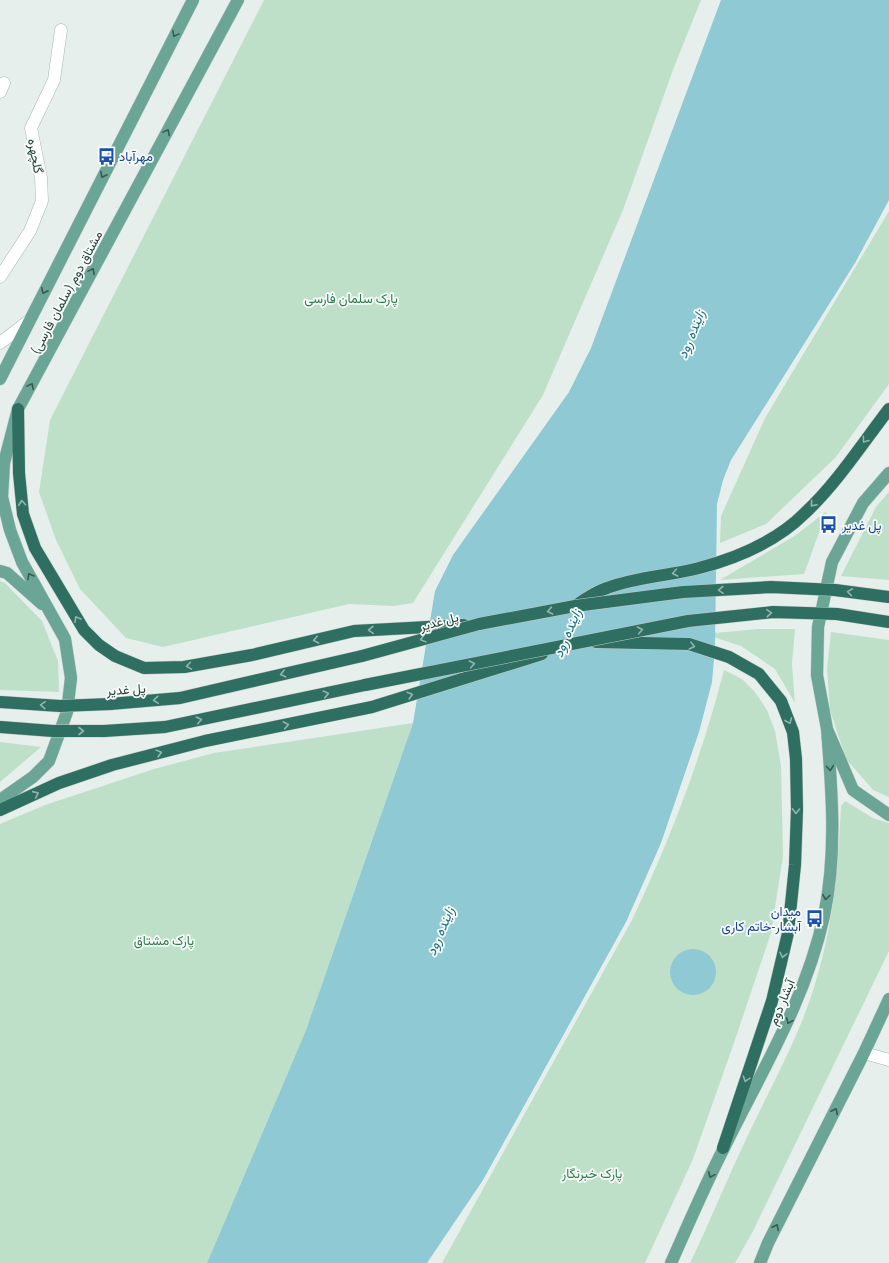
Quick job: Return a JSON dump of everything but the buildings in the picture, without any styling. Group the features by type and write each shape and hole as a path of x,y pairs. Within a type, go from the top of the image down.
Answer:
{"highway":[{"path":"18,409 19,473 23,514 35,548 84,630 99,645 115,656 144,668 184,668 252,655 354,631 479,624"},
{"path":"575,606 595,593 622,583 697,569 729,560 768,541 805,514 839,475 889,409"},
{"name":"پل غدیر","path":"0,702 60,706 110,704 180,698 362,656 479,624 575,606 683,592 771,587 835,590 889,597"},
{"path":"0,727 53,731 104,731 165,727 365,685 688,621 773,612 837,614 889,622"},
{"path":"0,810 59,783 112,765 206,741 372,706 583,642 689,644 729,657 759,674 781,701 793,732 796,758 795,865 788,933 772,1001 723,1148"}],"main road":[{"name":"مشتاق دوم (سلمان فارسی)","path":"0,379 193,0"},
{"name":"مشتاق دوم (سلمان فارسی)","path":"0,800 33,777 49,761 67,712 71,678 64,639 22,562 10,530 2,497 4,463 18,409 238,0"},
{"path":"889,466 863,503 832,562 818,628 818,675 826,729 853,790 889,815"},
{"path":"863,503 889,473"},
{"path":"0,571 7,573 49,610"},
{"name":"آبشار دوم","path":"671,1263 723,1148 788,1023 809,972 824,915 832,858 833,807 826,729"},
{"path":"756,1263 768,1243 864,1053 889,999"},
{"path":"760,1263 768,1243"}],"street":[{"name":"گلچهره","path":"0,277 30,232 42,200 41,178 31,128 54,80 61,30"},
{"path":"0,343 30,320"},
{"path":"864,1053 889,1060"}],"green space":[{"name":"پارک سلمان فارسی","path":"264,0 701,0 674,67 623,210 543,395 413,603 394,606 349,604 163,647 126,638 80,589 56,540 39,492 50,420"},
{"path":"889,211 889,384 836,457 766,524 720,543 721,516 765,418"},
{"path":"889,492 889,580 841,576 876,507"},
{"path":"827,511 804,574 720,580 796,535"},
{"path":"0,581 5,583 42,621 58,661 59,692 0,690"},
{"path":"758,629 795,629 792,664 795,703 775,669 741,646 704,634"},
{"path":"831,632 889,640 889,797 873,790 846,759 830,710 827,669"},
{"name":"پارک خبرنگار","path":"724,670 742,679 755,692 767,710 775,731 781,766 783,856 771,933 735,1040 693,1159 645,1263 442,1263 632,920 646,890 684,797 706,734"},
{"name":"پارک مشتاق","path":"413,723 306,1030 207,1263 0,1263 0,824 45,805 154,769 214,753"},
{"path":"0,742 41,747 0,782"},
{"path":"845,801 873,818 889,823 889,951 753,1231 735,1263 690,1263 741,1149 795,1037 811,997 828,935 837,871 841,806"}],"water":[{"name":"زاینده رود","path":"721,0 889,0 889,200 855,263 731,460 723,480 717,504 715,648 712,682 699,732 661,843 626,922 483,1180 427,1263 207,1263 306,1030 413,723 435,591 453,555 569,392 591,348"},
{"path":"698,949 710,955 715,963 715,981 710,989 702,994 688,995 676,989 671,981 670,967 676,955 684,950"}],"place":[{"name":"مهرآباد","path":"106,156"},
{"name":"پل غدیر","path":"829,525"},
{"name":"میدان آبشار-خاتم کاری","path":"814,918"}]}
